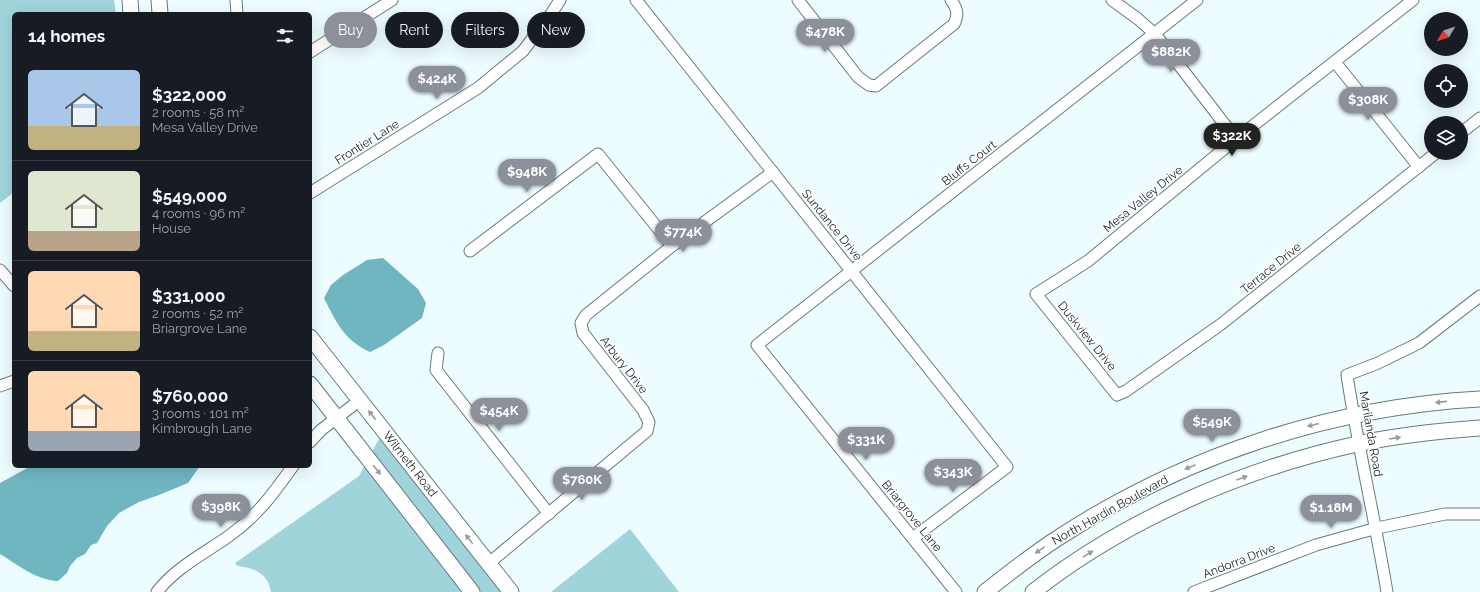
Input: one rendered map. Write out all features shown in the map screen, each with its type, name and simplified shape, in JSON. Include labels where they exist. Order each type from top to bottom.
[{"type":"main road","points":[[130,0],[131,12]]},
{"type":"main road","points":[[159,0],[160,12]]},
{"type":"main road","name":"Wilmeth Road","points":[[312,340],[511,592]]},
{"type":"main road","points":[[312,387],[472,592]]},
{"type":"main road","name":"North Hardin Boulevard","points":[[986,592],[1027,560],[1060,537],[1152,484],[1213,458],[1292,431],[1354,416],[1431,403],[1480,399]]},
{"type":"main road","points":[[1033,592],[1069,566],[1112,539],[1184,502],[1226,483],[1257,472],[1358,444],[1439,431],[1480,428]]},
{"type":"street","points":[[236,0],[237,12]]},
{"type":"street","points":[[312,51],[392,0]]},
{"type":"street","name":"Frontier Lane","points":[[312,192],[478,88],[523,51],[560,0]]},
{"type":"street","name":"Sundance Drive","points":[[636,0],[1007,467],[913,538]]},
{"type":"street","points":[[798,0],[858,77],[869,85],[876,86],[954,24],[957,19],[957,9],[951,0]]},
{"type":"street","points":[[1112,0],[1138,19],[1155,34],[1236,139]]},
{"type":"street","name":"Bluffs Court","points":[[757,345],[1197,0]]},
{"type":"street","name":"Mesa Valley Drive","points":[[1036,294],[1088,261],[1236,139],[1413,0]]},
{"type":"street","points":[[1335,62],[1419,167]]},
{"type":"street","points":[[1468,127],[1480,118]]},
{"type":"street","points":[[470,251],[598,154],[672,246],[773,172]]},
{"type":"street","name":"Terrace Drive","points":[[1117,394],[1126,391],[1220,325],[1428,160]]},
{"type":"street","name":"Arbury Drive","points":[[549,514],[647,431],[650,422],[643,410],[583,333],[581,323],[586,315],[672,246]]},
{"type":"street","points":[[0,270],[12,284]]},
{"type":"street","name":"Duskview Drive","points":[[1036,294],[1117,394]]},
{"type":"street","name":"Marilanda Road","points":[[1387,592],[1376,528],[1358,444],[1347,375],[1378,363],[1419,343],[1480,296]]},
{"type":"street","name":"Briargrove Lane","points":[[757,345],[956,592]]},
{"type":"street","points":[[438,353],[436,370],[549,514],[488,564]]},
{"type":"street","points":[[0,386],[12,382]]},
{"type":"street","points":[[312,440],[321,430],[360,400]]},
{"type":"street","points":[[157,592],[162,585],[193,560],[230,535],[258,512],[291,468]]},
{"type":"street","name":"Andorra Drive","points":[[1194,592],[1316,545],[1376,528],[1445,514],[1480,514]]},
{"type":"shaded area","points":[[0,0],[114,0],[116,12],[12,12],[12,194],[0,203]]},
{"type":"shaded area","points":[[383,258],[418,289],[426,303],[422,318],[384,345],[370,352],[347,336],[337,322],[324,298],[331,285],[343,275],[367,260]]},
{"type":"shaded area","points":[[387,424],[517,592],[271,592],[264,576],[255,570],[238,566],[235,563],[359,476]]},
{"type":"shaded area","points":[[27,468],[199,468],[188,483],[139,502],[119,513],[107,526],[97,543],[91,545],[85,554],[77,558],[70,566],[67,573],[58,581],[35,575],[0,554],[0,483]]},
{"type":"shaded area","points":[[630,529],[679,592],[551,592]]}]
